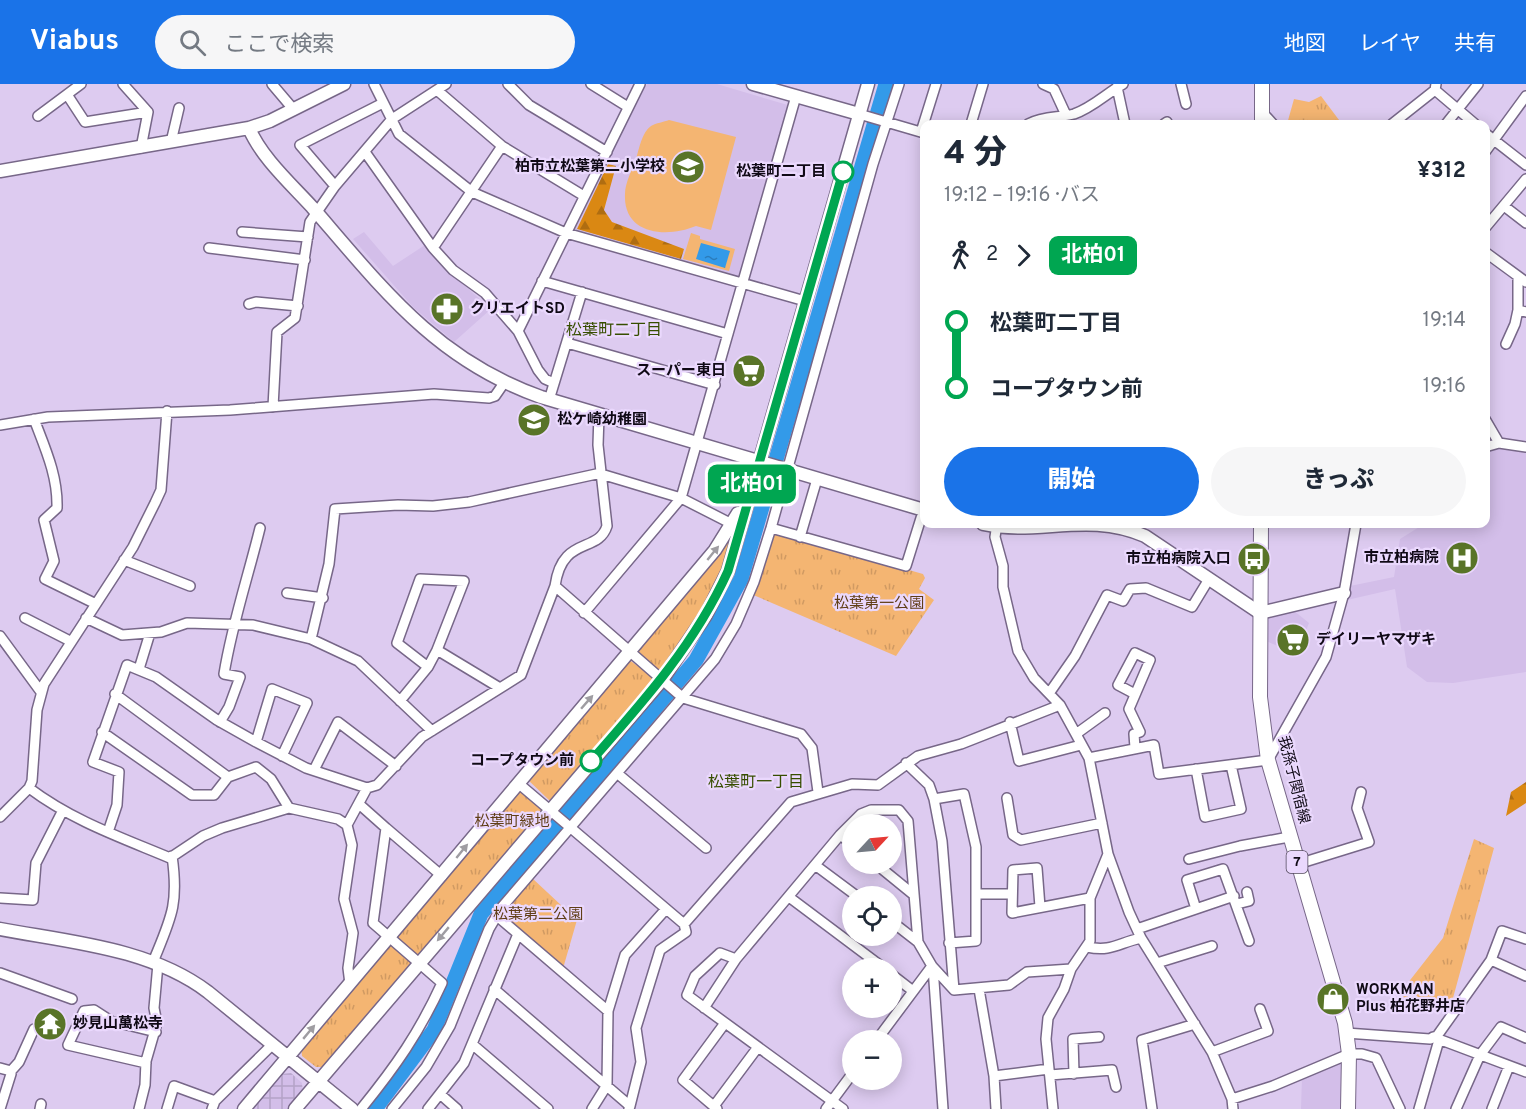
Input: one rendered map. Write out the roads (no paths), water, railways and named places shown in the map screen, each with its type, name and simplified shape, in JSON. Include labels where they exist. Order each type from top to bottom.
[{"type":"main road","points":[[1262,84],[1262,118]]},
{"type":"main road","name":"我孫子関宿線","points":[[1261,528],[1260,697],[1268,760],[1346,1033],[1349,1054],[1348,1109]]},
{"type":"street","points":[[38,116],[68,96],[81,84]]},
{"type":"street","points":[[123,84],[148,112]]},
{"type":"street","points":[[272,84],[294,110]]},
{"type":"street","points":[[0,171],[249,128],[294,110],[328,87],[344,84]]},
{"type":"street","points":[[374,84],[399,134],[472,192],[566,233],[805,301]]},
{"type":"street","points":[[273,407],[277,332],[295,318],[308,237],[315,211],[392,119],[446,84]]},
{"type":"street","points":[[508,84],[529,105],[607,152]]},
{"type":"street","points":[[591,84],[628,107]]},
{"type":"street","points":[[518,331],[640,84]]},
{"type":"street","points":[[753,84],[920,132]]},
{"type":"street","points":[[295,1109],[419,962],[664,683],[706,615],[728,571],[764,463],[805,301],[863,116],[868,84]]},
{"type":"street","points":[[392,1109],[426,1067],[450,1026],[489,929],[502,907],[715,659],[736,624],[754,582],[771,528],[785,470],[884,121],[899,84]]},
{"type":"street","points":[[926,120],[936,84]]},
{"type":"street","points":[[972,120],[984,84]]},
{"type":"street","points":[[1043,84],[1054,89],[1066,115]]},
{"type":"street","points":[[1181,84],[1186,104]]},
{"type":"street","points":[[1449,120],[1478,84]]},
{"type":"street","points":[[1036,120],[1083,110],[1115,87],[1124,120]]},
{"type":"street","points":[[1397,120],[1435,87],[1470,120]]},
{"type":"street","points":[[438,91],[502,146],[584,195]]},
{"type":"street","points":[[68,96],[85,122],[148,112]]},
{"type":"street","points":[[584,613],[681,498],[796,96]]},
{"type":"street","points":[[1490,146],[1526,96]]},
{"type":"street","points":[[335,186],[300,145],[383,103]]},
{"type":"street","points":[[171,142],[179,108]]},
{"type":"street","points":[[141,148],[148,112]]},
{"type":"street","points":[[249,128],[253,137],[315,211],[423,330],[471,365],[504,383],[549,400],[920,509]]},
{"type":"street","points":[[1490,137],[1526,165]]},
{"type":"street","points":[[433,248],[502,146]]},
{"type":"street","points":[[365,152],[433,248],[453,270],[485,293],[518,331],[538,370],[545,379],[554,383]]},
{"type":"street","points":[[1490,222],[1526,179]]},
{"type":"street","points":[[1504,206],[1526,223]]},
{"type":"street","points":[[242,232],[308,237]]},
{"type":"street","points":[[209,248],[304,260]]},
{"type":"street","points":[[1490,256],[1522,279],[1522,311],[1506,344]]},
{"type":"street","points":[[542,281],[729,334]]},
{"type":"street","points":[[549,400],[582,292]]},
{"type":"street","points":[[249,304],[256,302],[298,306]]},
{"type":"street","points":[[567,343],[715,385]]},
{"type":"street","points":[[0,425],[34,419],[273,407],[434,394],[489,398],[495,396],[504,383]]},
{"type":"street","points":[[0,817],[33,781],[34,734],[40,692],[70,641],[124,560],[161,490],[167,411]]},
{"type":"street","points":[[108,832],[117,805],[119,772],[93,762],[127,665],[139,669],[220,722],[282,756],[306,768],[315,768],[367,788],[377,785],[422,737],[520,675],[528,662],[562,560],[604,534],[607,526],[601,474],[599,415]]},
{"type":"street","points":[[34,419],[52,468],[57,501],[57,507],[44,520],[54,561],[45,579],[96,604]]},
{"type":"street","points":[[1490,428],[1499,443]]},
{"type":"street","points":[[1490,446],[1499,443],[1526,447]]},
{"type":"street","points":[[244,1109],[715,550],[732,524],[764,463]]},
{"type":"street","points":[[311,639],[323,598],[335,508],[433,506],[469,502],[601,474],[681,498],[732,524]]},
{"type":"street","points":[[800,537],[817,479]]},
{"type":"street","points":[[771,528],[906,566],[920,521]]},
{"type":"street","points":[[220,722],[229,707],[240,677],[224,674],[232,625],[248,577],[260,528]]},
{"type":"street","points":[[996,528],[995,537],[1003,566],[1003,587],[1018,651],[1034,678],[1050,692],[1060,705],[1089,758],[1108,854],[1139,933],[1212,1052],[1232,1104],[1349,1054],[1362,1054],[1376,1058],[1400,1109]]},
{"type":"street","points":[[1125,528],[1143,535],[1260,613],[1344,594]]},
{"type":"street","points":[[1089,758],[1154,745],[1159,774],[1268,760],[1326,657],[1344,594],[1355,528]]},
{"type":"street","points":[[124,560],[190,586]]},
{"type":"street","points":[[400,701],[428,668],[464,581],[420,579],[397,643],[428,668]]},
{"type":"street","points":[[1050,692],[1076,656],[1107,595],[1123,601],[1130,589],[1146,588],[1192,608],[1209,579]]},
{"type":"street","points":[[555,586],[681,696],[801,734],[812,748],[818,792]]},
{"type":"street","points":[[287,592],[323,598]]},
{"type":"street","points":[[25,618],[70,641]]},
{"type":"street","points":[[86,618],[122,635],[150,633],[187,623],[270,628],[311,639],[358,661],[432,731]]},
{"type":"street","points":[[139,669],[150,633]]},
{"type":"street","points":[[0,636],[40,692]]},
{"type":"street","points":[[437,650],[500,688]]},
{"type":"street","points":[[256,742],[272,689],[307,703],[282,756]]},
{"type":"street","points":[[115,694],[228,777]]},
{"type":"street","points":[[1135,694],[1130,709],[1140,732],[1134,734],[1135,748]]},
{"type":"street","points":[[684,924],[782,809],[791,802],[818,792],[852,784],[878,785],[918,756],[945,746],[961,744],[1010,722],[1060,705]]},
{"type":"street","points":[[1076,734],[1105,712]]},
{"type":"street","points":[[315,768],[338,722],[396,766]]},
{"type":"street","points":[[1010,722],[1019,761],[1081,745]]},
{"type":"street","points":[[102,732],[192,795],[214,795],[228,777],[256,767],[271,779],[290,808]]},
{"type":"street","points":[[906,763],[929,785],[934,800],[942,842],[954,990]]},
{"type":"street","points":[[1196,769],[1205,817],[1241,809],[1231,765]]},
{"type":"street","points":[[618,774],[706,848]]},
{"type":"street","points":[[518,783],[684,924],[686,932],[660,950],[636,1028],[641,1062],[630,1108]]},
{"type":"street","points":[[29,788],[62,812],[170,858],[203,836],[222,828],[290,808],[338,819],[347,825],[352,845],[344,900],[353,933],[348,968],[350,984]]},
{"type":"street","points":[[347,825],[367,788]]},
{"type":"street","points":[[1298,864],[1369,842],[1357,808],[1361,792]]},
{"type":"street","points":[[934,800],[964,794],[976,847],[976,941],[949,943]]},
{"type":"street","points":[[1007,798],[1013,835],[1021,840],[1102,823]]},
{"type":"street","points":[[359,804],[442,876]]},
{"type":"street","points":[[704,1008],[736,959],[840,835],[861,814],[871,810],[899,810],[908,821],[918,942]]},
{"type":"street","points":[[0,898],[33,900],[36,863],[62,812]]},
{"type":"street","points":[[362,1109],[403,1056],[424,1022],[442,982],[373,923],[386,828]]},
{"type":"street","points":[[1189,859],[1289,837]]},
{"type":"street","points":[[1053,1109],[1046,1039],[1048,1017],[1071,969],[1087,947],[1091,933],[1090,898],[1108,854]]},
{"type":"street","points":[[140,1109],[146,1085],[146,1063],[156,1032],[155,963],[175,906],[176,886],[172,856]]},
{"type":"street","points":[[815,866],[843,886]]},
{"type":"street","points":[[1040,907],[1037,868],[1013,870],[1012,913],[1090,898]]},
{"type":"street","points":[[1196,909],[1187,880],[1223,869],[1249,941]]},
{"type":"street","points":[[888,874],[914,896]]},
{"type":"street","points":[[1087,947],[1108,950],[1139,933],[1196,909],[1236,900],[1250,901],[1247,892]]},
{"type":"street","points":[[976,894],[1012,894]]},
{"type":"street","points":[[789,897],[870,958]]},
{"type":"street","points":[[592,1109],[607,1085],[608,1011],[624,955],[666,909]]},
{"type":"street","points":[[497,916],[608,1011]]},
{"type":"street","points":[[0,929],[155,963],[197,984],[352,1109]]},
{"type":"street","points":[[902,930],[918,942],[932,966],[954,990],[1009,985],[1028,972],[1071,969]]},
{"type":"street","points":[[1419,1109],[1437,1036],[1491,960],[1502,931],[1526,939]]},
{"type":"street","points":[[428,1109],[464,1063],[518,934]]},
{"type":"street","points":[[1157,963],[1212,946]]},
{"type":"street","points":[[736,959],[720,953],[695,976],[687,995],[843,1109]]},
{"type":"street","points":[[1491,960],[1526,976]]},
{"type":"street","points":[[884,1030],[932,966]]},
{"type":"street","points":[[932,966],[943,1109]]},
{"type":"street","points":[[0,974],[72,999]]},
{"type":"street","points":[[902,982],[913,991]]},
{"type":"street","points":[[494,989],[607,1085],[630,1108]]},
{"type":"street","points":[[979,989],[994,1076],[996,1109]]},
{"type":"street","points":[[1212,1052],[1268,1031],[1260,1009]]},
{"type":"street","points":[[146,1063],[68,1045],[84,1011],[94,1010],[111,1021],[156,1032]]},
{"type":"street","points":[[725,1023],[683,1080],[716,1108],[758,1047]]},
{"type":"street","points":[[1152,1109],[1142,1040],[1195,1024]]},
{"type":"street","points":[[1456,1109],[1480,1055],[1501,1027],[1526,1038]]},
{"type":"street","points":[[0,1109],[11,1071],[19,1062],[34,1029]]},
{"type":"street","points":[[1346,1033],[1436,1039],[1526,1072]]},
{"type":"street","points":[[1074,1074],[1072,1039],[1099,1037]]},
{"type":"street","points":[[167,1109],[174,1086],[214,1105],[273,1044]]},
{"type":"street","points":[[472,1044],[549,1109]]},
{"type":"street","points":[[1492,1109],[1509,1066]]},
{"type":"street","points":[[0,1068],[11,1071]]},
{"type":"street","points":[[994,1076],[1050,1072],[1074,1074],[1112,1070],[1116,1087]]},
{"type":"street","points":[[826,1109],[842,1088]]},
{"type":"street","points":[[440,1094],[457,1109]]},
{"type":"water","points":[[701,243],[730,251],[725,268],[696,259]]},
{"type":"waterway","points":[[375,1109],[434,1030],[481,914],[696,660],[741,579],[886,84]]},
{"type":"place","name":"柏市立松葉第二小学校","points":[[688,167]]},
{"type":"place","name":"松葉町二丁目","points":[[843,172]]},
{"type":"place","name":"クリエイトSD","points":[[447,309]]},
{"type":"place","name":"スーパー東日","points":[[749,371]]},
{"type":"place","name":"松ケ崎幼稚園","points":[[534,420]]},
{"type":"place","name":"市立柏病院","points":[[1462,558]]},
{"type":"place","name":"市立柏病院入口","points":[[1254,559]]},
{"type":"place","name":"デイリーヤマザキ","points":[[1293,640]]},
{"type":"place","name":"コープタウン前","points":[[591,761]]},
{"type":"place","name":"WORKMAN Plus 柏花野井店","points":[[1333,999]]},
{"type":"place","name":"妙見山萬松寺","points":[[50,1024]]},
{"type":"district","name":"松葉町二丁目","points":[[614,331]]},
{"type":"district","name":"松葉町一丁目","points":[[756,783]]},
{"type":"park label","name":"松葉第一公園","points":[[879,604]]},
{"type":"park label","name":"松葉町緑地","points":[[512,822]]},
{"type":"park label","name":"松葉第二公園","points":[[538,915]]}]
